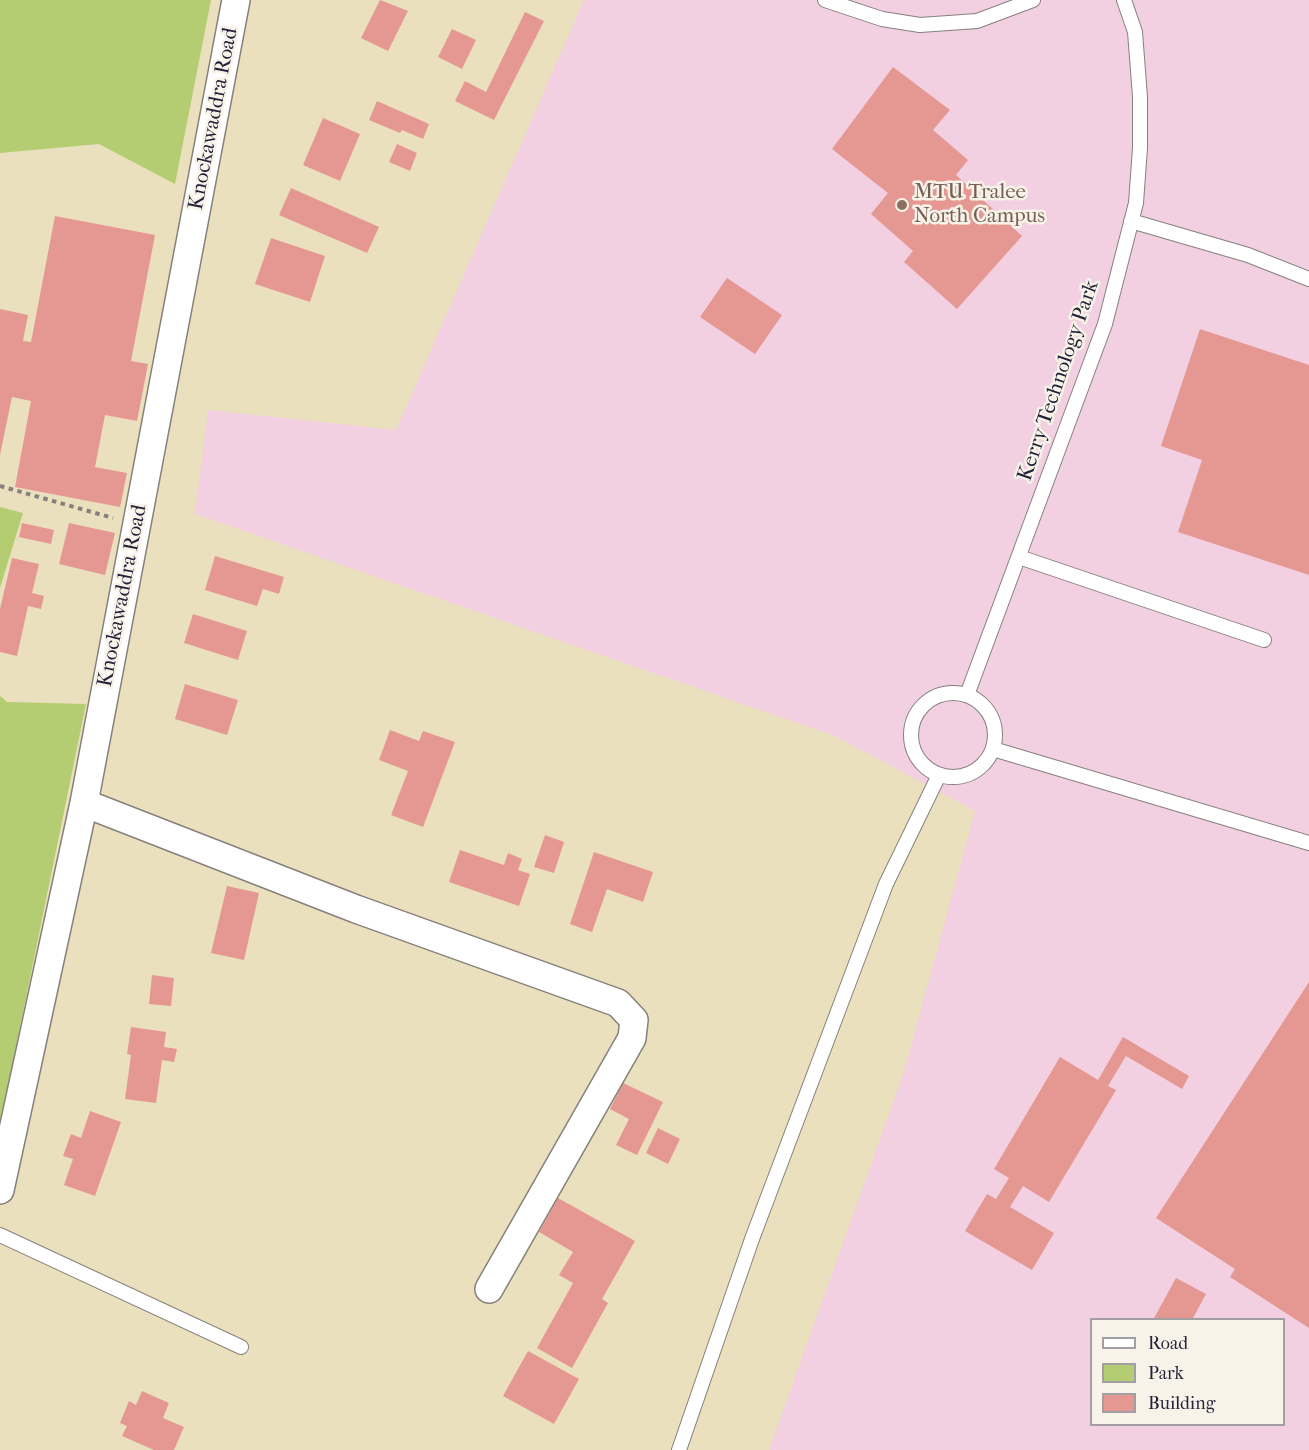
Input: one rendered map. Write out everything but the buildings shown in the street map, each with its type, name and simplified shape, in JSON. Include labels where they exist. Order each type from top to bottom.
[{"type":"street","name":"Knockawaddra Road","points":[[0,1190],[84,803],[236,0]]},
{"type":"street","points":[[84,803],[356,909],[618,1003],[634,1020],[632,1038],[489,1289]]},
{"type":"lane","points":[[825,0],[882,19],[920,25],[977,21],[1034,0]]},
{"type":"lane","name":"Kerry Technology Park","points":[[967,695],[1106,324],[1136,203],[1140,148],[1140,97],[1135,32],[1124,0]]},
{"type":"lane","points":[[1131,221],[1248,255],[1309,279]]},
{"type":"lane","points":[[1019,557],[1264,640]]},
{"type":"lane","points":[[954,693],[967,695],[979,701],[991,717],[995,736],[993,749],[987,760],[965,775],[939,775],[927,768],[915,753],[911,734],[913,721],[920,710],[935,697],[954,693]]},
{"type":"lane","points":[[993,749],[1309,843]]},
{"type":"lane","points":[[679,1450],[752,1239],[886,884],[939,775]]},
{"type":"lane","points":[[0,1235],[241,1347]]},
{"type":"path","points":[[0,486],[137,524]]},
{"type":"shaded area","name":"MTU Tralee North Campus","points":[[584,0],[1309,0],[1309,1450],[769,1450],[904,1072],[975,811],[835,736],[195,514],[208,410],[396,430]]},
{"type":"green space","points":[[0,0],[211,0],[175,184],[99,144],[0,153]]},
{"type":"green space","points":[[0,507],[23,513],[0,588]]},
{"type":"green space","points":[[0,696],[7,702],[86,704],[0,1125]]},
{"type":"place","name":"MTU Tralee North Campus","points":[[902,205]]}]
